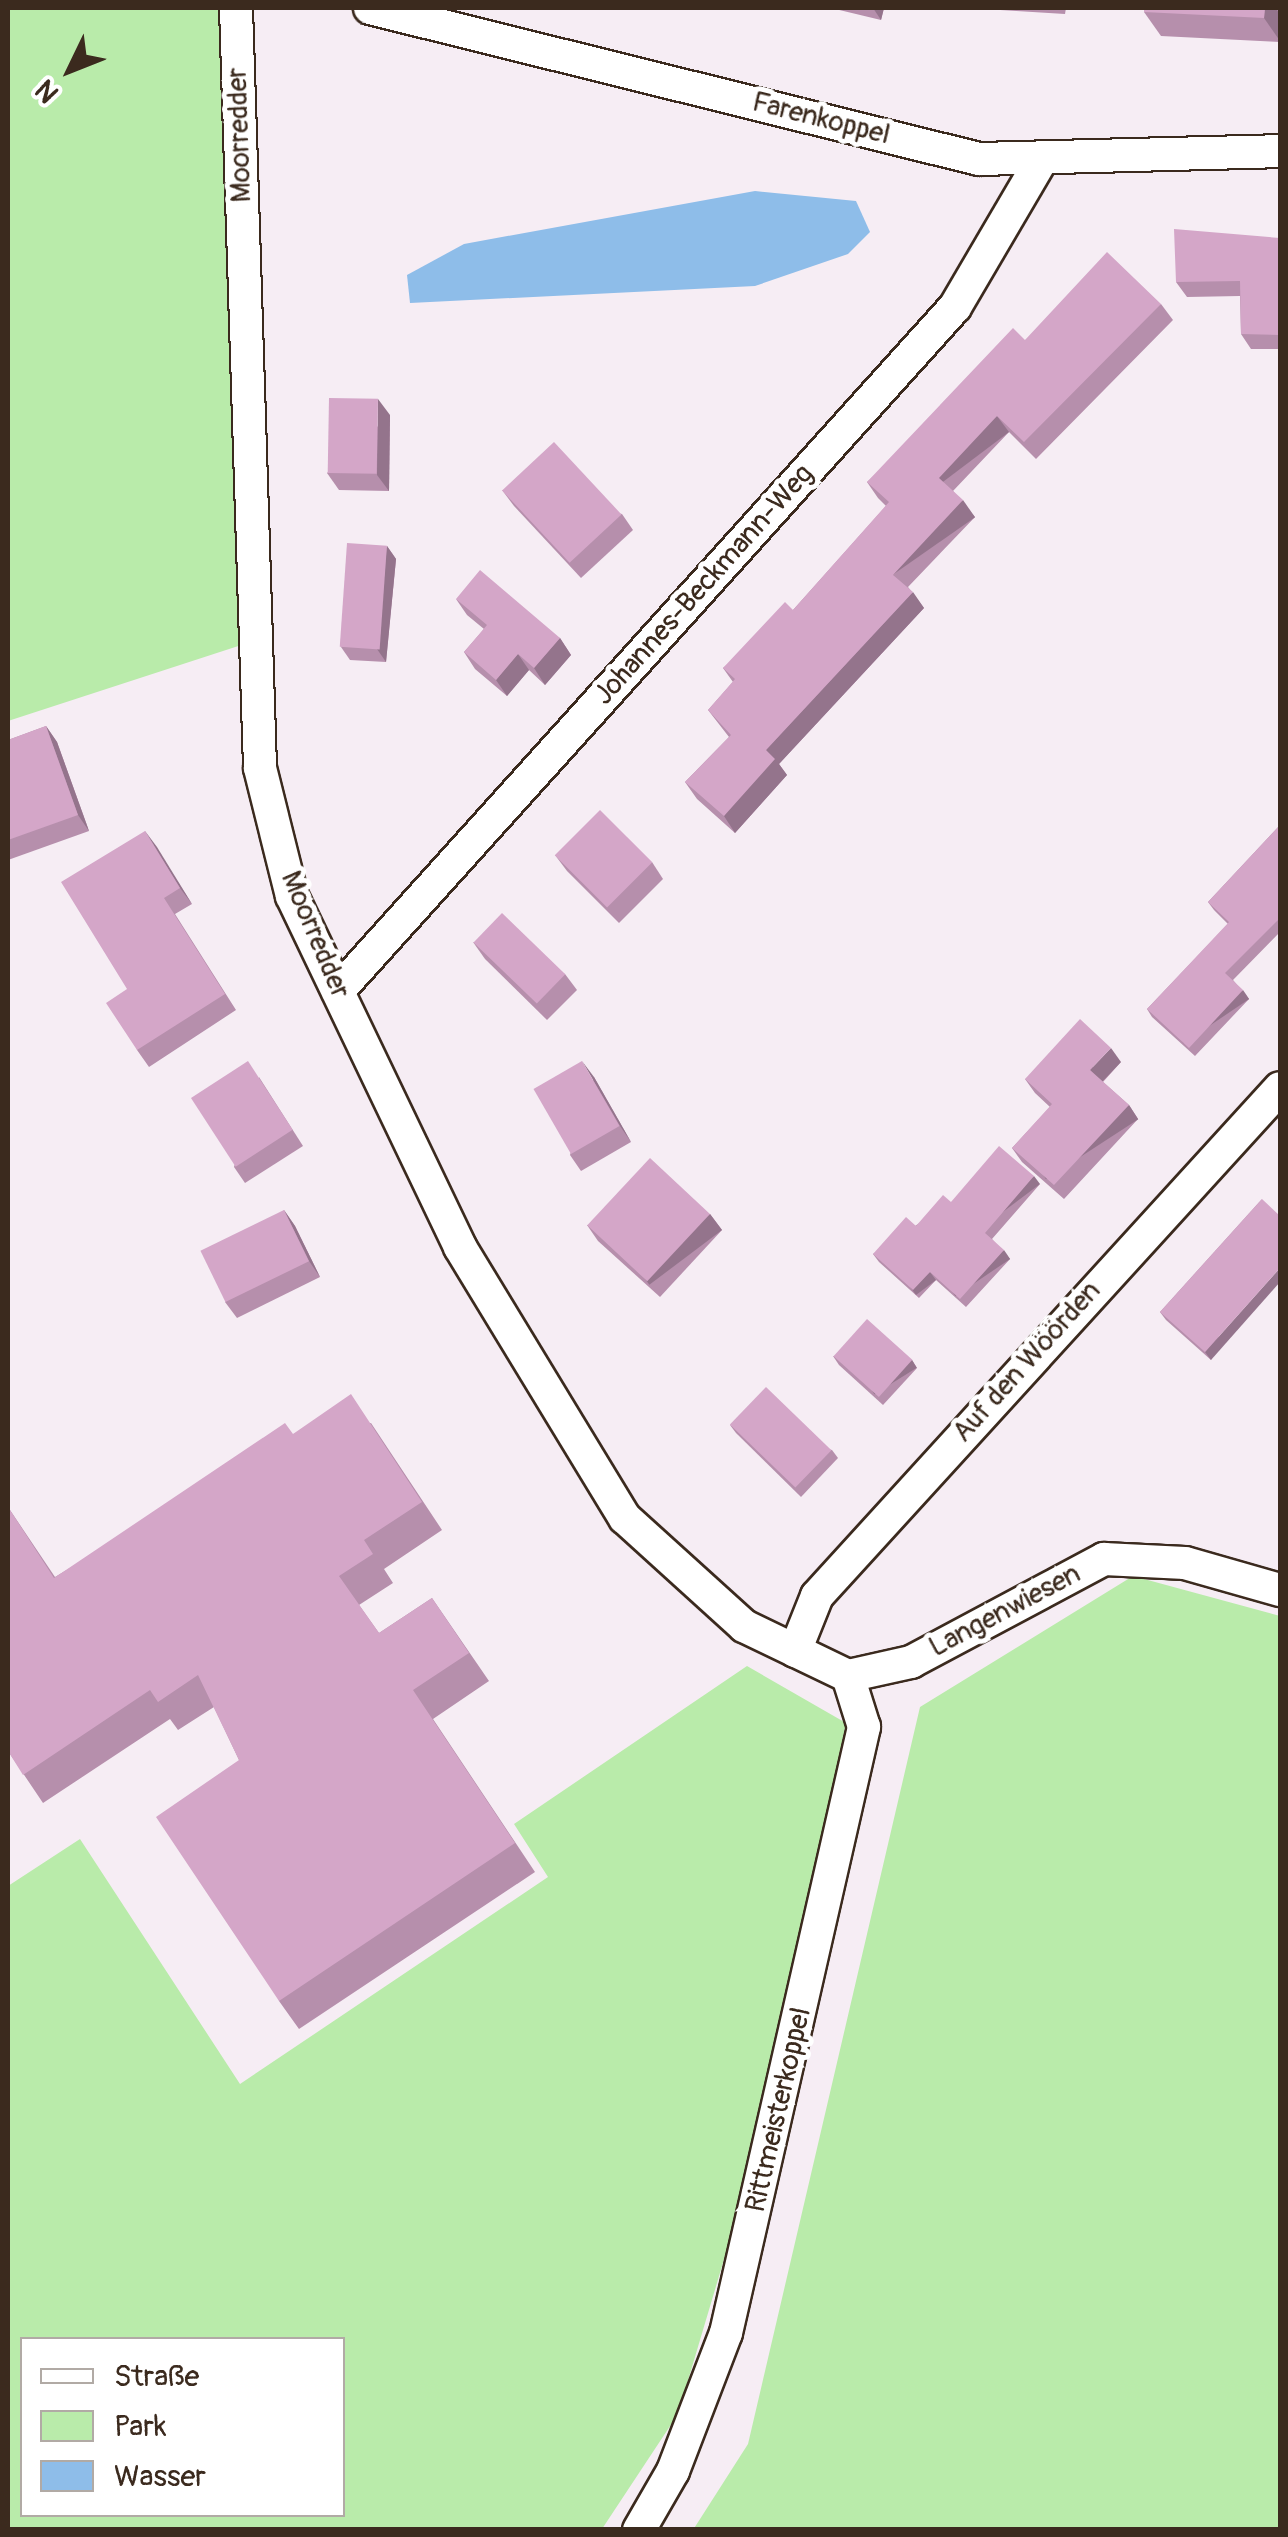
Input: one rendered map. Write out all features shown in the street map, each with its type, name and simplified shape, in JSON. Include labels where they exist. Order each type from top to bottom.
[{"type":"street","name":"Moorredder","points":[[236,8],[260,768],[292,896],[460,1247],[624,1518],[744,1626],[848,1676]]},
{"type":"street","name":"Farenkoppel","points":[[370,8],[979,159],[1280,152]]},
{"type":"street","name":"Johannes-Beckmann-Weg","points":[[338,991],[955,307],[1042,159]]},
{"type":"street","name":"Auf den Wöörden","points":[[795,1650],[816,1596],[1280,1088]]},
{"type":"street","name":"Langenwiesen","points":[[848,1676],[911,1662],[1104,1559],[1184,1563],[1280,1590]]},
{"type":"street","name":"Rittmeisterkoppel","points":[[639,2530],[701,2406],[735,2296],[864,1727],[848,1676]]},
{"type":"green space","points":[[8,8],[236,8],[257,640],[8,721]]},
{"type":"green space","points":[[1133,1576],[1280,1616],[1280,2529],[693,2530],[748,2444],[920,1707]]},
{"type":"green space","points":[[747,1666],[846,1723],[761,2135],[678,2414],[602,2529],[8,2530],[8,1886],[80,1839],[240,2084],[548,1877],[514,1824]]},
{"type":"water","points":[[755,191],[856,201],[870,232],[848,254],[755,286],[410,303],[407,275],[464,244]]},
{"type":"building","points":[[1144,8],[1265,8],[1264,18],[1144,12]]},
{"type":"building","points":[[1174,229],[1280,238],[1280,335],[1241,334],[1240,281],[1176,282]]},
{"type":"building","points":[[1107,252],[1161,304],[1024,442],[997,416],[939,478],[963,500],[893,575],[913,592],[766,750],[775,759],[724,816],[685,782],[731,735],[708,710],[735,679],[723,668],[785,602],[793,610],[889,502],[867,482],[1013,328],[1025,340]]},
{"type":"building","points":[[329,398],[378,399],[377,474],[328,473]]},
{"type":"building","points":[[554,442],[622,514],[570,563],[502,490]]},
{"type":"building","points":[[347,543],[387,546],[380,650],[340,647]]},
{"type":"building","points":[[480,570],[560,638],[534,668],[518,654],[496,680],[464,652],[487,625],[456,599]]},
{"type":"building","points":[[46,726],[78,815],[8,840],[8,740]]},
{"type":"building","points":[[600,810],[652,862],[607,908],[555,855]]},
{"type":"building","points":[[1280,825],[1280,918],[1225,973],[1243,990],[1189,1048],[1147,1009],[1229,922],[1208,902]]},
{"type":"building","points":[[145,831],[180,888],[164,898],[225,994],[137,1050],[106,1003],[127,989],[61,882]]},
{"type":"building","points":[[502,913],[565,974],[537,1004],[474,942]]},
{"type":"building","points":[[1080,1019],[1111,1048],[1090,1070],[1129,1105],[1054,1185],[1012,1148],[1052,1104],[1025,1079]]},
{"type":"building","points":[[248,1061],[293,1130],[236,1167],[191,1098]]},
{"type":"building","points":[[582,1061],[620,1126],[571,1154],[534,1089]]},
{"type":"building","points":[[999,1146],[1034,1176],[985,1233],[1004,1250],[960,1299],[930,1272],[913,1290],[873,1254],[906,1217],[916,1226],[943,1195],[951,1202]]},
{"type":"building","points":[[650,1158],[710,1214],[647,1281],[587,1225]]},
{"type":"building","points":[[1262,1199],[1280,1216],[1280,1268],[1205,1352],[1160,1312]]},
{"type":"building","points":[[284,1210],[309,1261],[225,1302],[200,1251]]},
{"type":"building","points":[[867,1319],[912,1360],[879,1397],[834,1356]]},
{"type":"building","points":[[766,1387],[831,1450],[795,1488],[730,1424]]},
{"type":"building","points":[[351,1394],[422,1502],[364,1540],[373,1554],[339,1576],[379,1633],[432,1598],[469,1653],[413,1690],[515,1843],[279,2001],[156,1817],[239,1760],[198,1675],[158,1702],[150,1690],[23,1775],[8,1751],[8,1512],[54,1578],[285,1423],[293,1434]]}]
